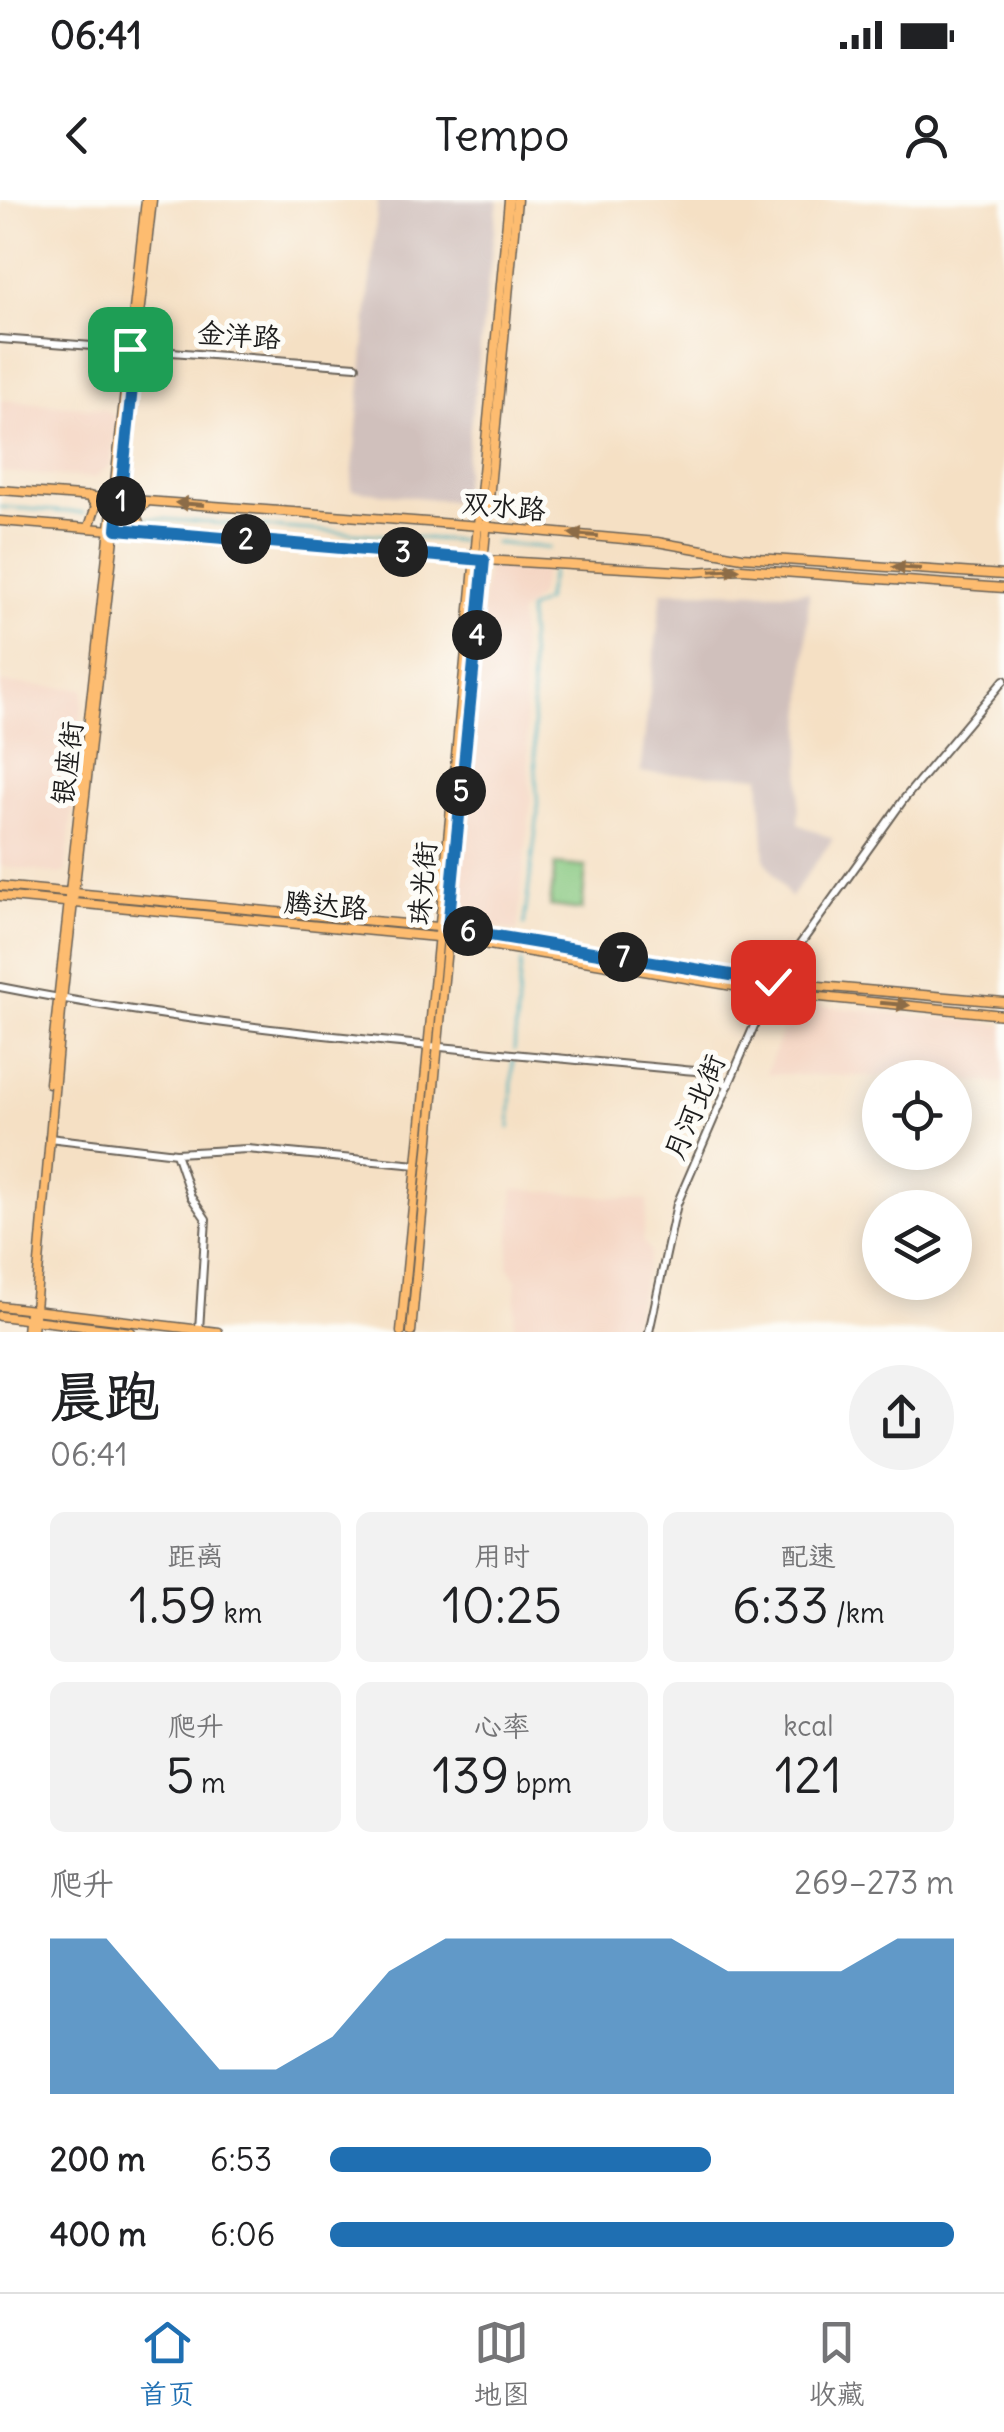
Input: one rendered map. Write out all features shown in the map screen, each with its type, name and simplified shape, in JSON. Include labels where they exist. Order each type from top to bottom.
[{"type":"main road","name":"银座街","points":[[113,528],[122,499],[149,200]]},
{"type":"main road","name":"珠光街","points":[[484,526],[509,200]]},
{"type":"main road","name":"珠光街","points":[[411,1332],[443,932],[517,200]]},
{"type":"main road","name":"银座街","points":[[60,999],[113,528],[111,498],[133,350]]},
{"type":"main road","name":"双水路","points":[[0,490],[484,526],[657,542],[742,557],[1004,575]]},
{"type":"main road","points":[[88,527],[96,506],[89,496]]},
{"type":"main road","points":[[144,531],[134,520],[135,512],[150,501]]},
{"type":"main road","name":"双水路","points":[[0,521],[480,559],[694,572],[740,569],[1004,588]]},
{"type":"main road","name":"腾达路","points":[[0,886],[71,900]]},
{"type":"main road","name":"腾达路","points":[[0,896],[443,932],[773,982],[1004,1002]]},
{"type":"main road","name":"腾达路","points":[[443,932],[769,992],[1004,1014]]},
{"type":"main road","points":[[31,1310],[60,999]]},
{"type":"main road","points":[[30,1332],[60,999]]},
{"type":"main road","name":"珠光街","points":[[401,1332],[417,1165],[434,1046]]},
{"type":"main road","points":[[0,1306],[218,1332]]},
{"type":"main road","points":[[0,1316],[131,1332]]},
{"type":"street","name":"金洋路","points":[[0,339],[356,366]]},
{"type":"street","name":"月河北街","points":[[649,1332],[677,1204],[773,982],[904,799],[1004,680]]},
{"type":"street","points":[[0,988],[434,1046],[696,1071],[729,1085]]},
{"type":"street","points":[[50,1138],[176,1152],[247,1149],[417,1165]]},
{"type":"street","points":[[176,1152],[192,1197],[206,1219],[199,1330]]},
{"type":"shaded area","points":[[378,200],[498,200],[461,502],[351,490]]},
{"type":"shaded area","points":[[0,400],[105,409],[117,418],[111,465],[94,478],[0,472]]},
{"type":"shaded area","points":[[487,564],[545,571],[539,595],[519,615],[531,800],[517,932],[448,918]]},
{"type":"shaded area","points":[[662,591],[809,592],[798,824],[833,839],[790,898],[765,860],[760,776],[640,773]]},
{"type":"shaded area","points":[[0,683],[84,689],[66,871],[60,874],[0,866]]},
{"type":"shaded area","points":[[793,1003],[1004,1025],[1004,1083],[972,1082],[972,1060],[862,1060],[862,1076],[766,1074]]},
{"type":"shaded area","points":[[514,1189],[648,1200],[643,1240],[650,1252],[631,1332],[513,1332],[517,1281],[508,1266]]},
{"type":"green space","points":[[555,864],[586,867],[582,910],[550,906]]},
{"type":"waterway","points":[[0,507],[84,513]]},
{"type":"waterway","points":[[146,518],[462,541]]},
{"type":"waterway","points":[[494,543],[550,548]]},
{"type":"waterway","points":[[524,925],[538,814],[528,610],[545,601],[552,570]]},
{"type":"waterway","points":[[514,1050],[521,962]]},
{"type":"waterway","points":[[510,1128],[513,1058]]},
{"type":"route","points":[[130,349],[136,350],[117,529],[484,560],[448,928],[773,982]]}]
